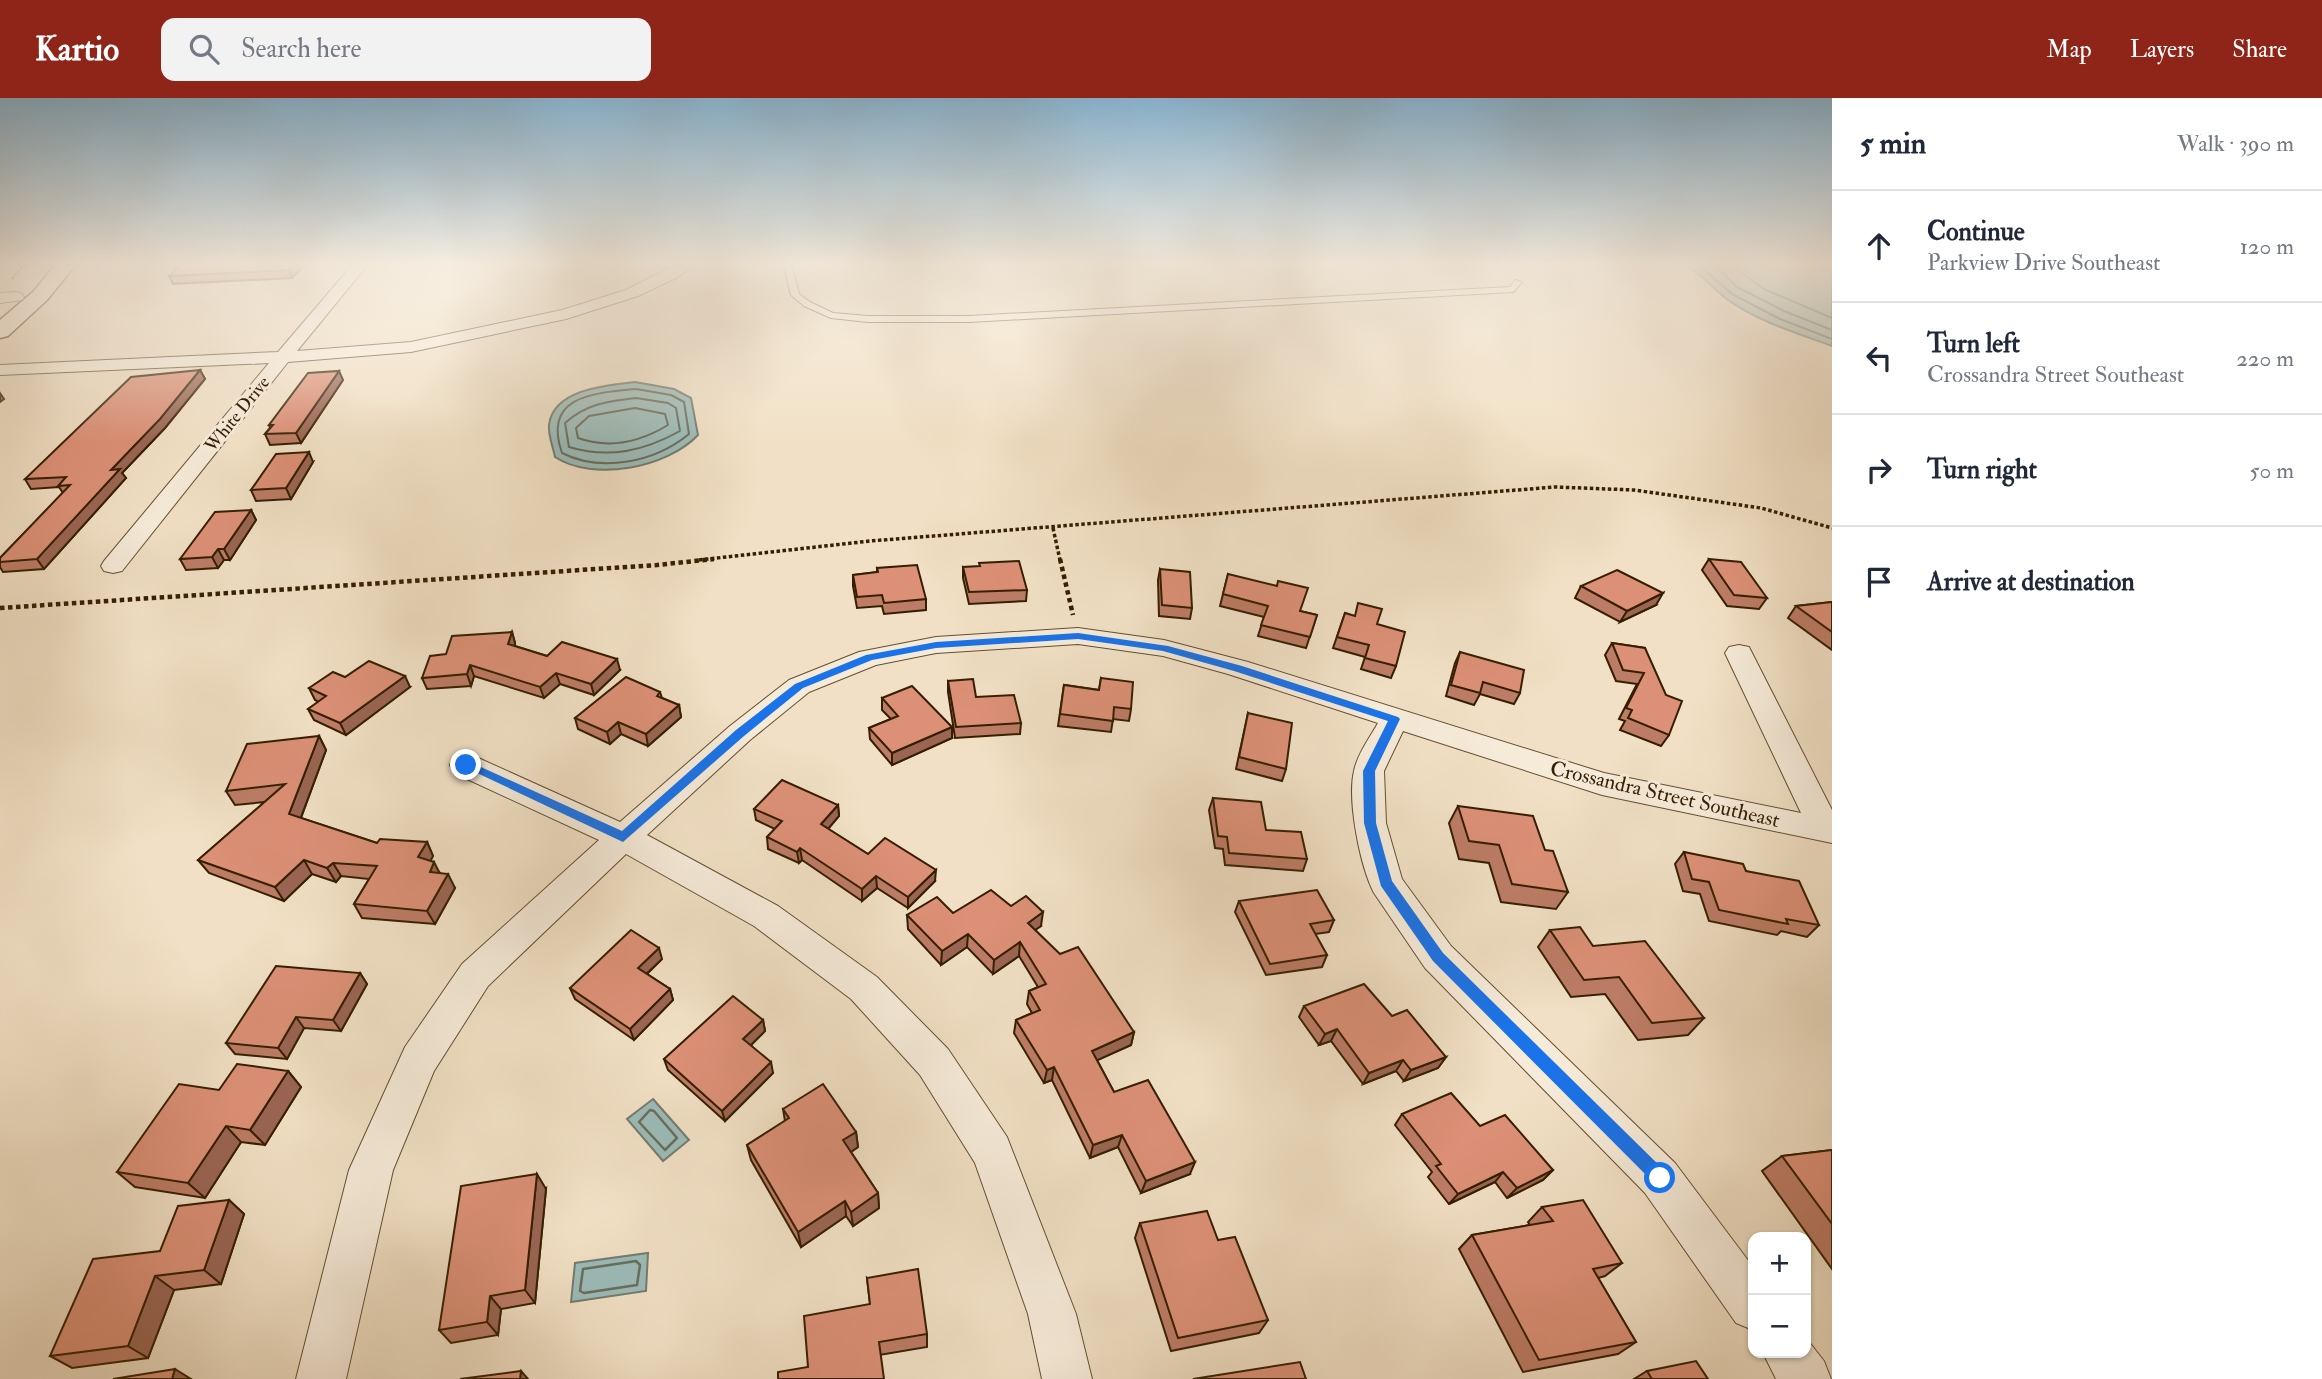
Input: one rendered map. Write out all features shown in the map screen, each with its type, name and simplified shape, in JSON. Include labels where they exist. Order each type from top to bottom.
[{"type":"street","name":"White Drive","points":[[113,566],[312,323]]},
{"type":"street","points":[[0,370],[283,357],[411,347],[527,323]]},
{"type":"street","name":"Crossandra Street Southeast","points":[[321,1379],[371,1170],[419,1060],[475,975],[623,837],[740,733],[799,686],[869,657],[936,645],[1078,636],[1164,648],[1238,668],[1602,784],[1829,831]]},
{"type":"street","points":[[1739,653],[1829,831]]},
{"type":"street","points":[[1394,719],[1369,771],[1370,823],[1385,883],[1438,957],[1660,1178],[1748,1299]]},
{"type":"street","points":[[466,765],[623,837],[766,916],[864,988],[934,1062],[992,1152],[1052,1314],[1067,1379]]},
{"type":"street","points":[[1791,1358],[1806,1379]]},
{"type":"path","points":[[0,608],[657,565],[870,541],[1555,487],[1634,490],[1761,508],[1832,528]]},
{"type":"path","points":[[1053,528],[1078,636]]},
{"type":"water","points":[[1770,323],[1832,323],[1832,346]]},
{"type":"water","points":[[635,382],[674,389],[691,398],[698,435],[668,456],[629,468],[589,469],[571,465],[555,457],[549,425],[560,404],[583,391]]},
{"type":"water","points":[[653,1099],[689,1140],[663,1161],[627,1119]]},
{"type":"water","points":[[648,1253],[646,1291],[571,1302],[575,1263]]},
{"type":"building","points":[[200,370],[160,419],[111,470],[120,469],[37,559],[0,562],[0,558],[70,485],[58,486],[66,477],[25,479],[131,377]]},
{"type":"building","points":[[339,371],[296,433],[265,434],[308,373]]},
{"type":"building","points":[[309,452],[286,488],[251,490],[276,454]]},
{"type":"building","points":[[251,510],[224,549],[218,549],[212,557],[180,559],[215,512]]},
{"type":"building","points":[[1709,559],[1741,562],[1767,598],[1734,595]]},
{"type":"building","points":[[1019,561],[1027,590],[969,592],[963,567],[980,566],[979,563]]},
{"type":"building","points":[[917,565],[926,599],[884,603],[882,595],[857,597],[853,575],[878,572],[877,568]]},
{"type":"building","points":[[1160,569],[1190,572],[1192,608],[1162,605]]},
{"type":"building","points":[[1617,570],[1663,593],[1627,611],[1581,586]]},
{"type":"building","points":[[1228,574],[1277,586],[1278,581],[1308,588],[1300,611],[1317,615],[1310,637],[1261,625],[1268,606],[1223,594]]},
{"type":"building","points":[[1832,602],[1832,632],[1796,606]]},
{"type":"building","points":[[1358,603],[1382,609],[1377,624],[1405,632],[1396,666],[1365,658],[1369,645],[1337,637],[1345,613],[1355,616]]},
{"type":"building","points":[[512,632],[508,644],[547,656],[562,642],[617,659],[591,684],[556,673],[540,687],[470,665],[467,674],[422,678],[430,656],[446,654],[452,636]]},
{"type":"building","points":[[1612,643],[1645,648],[1666,695],[1682,701],[1669,735],[1628,718],[1632,710],[1626,708],[1644,673],[1623,670]]},
{"type":"building","points":[[1460,652],[1524,670],[1520,693],[1483,682],[1480,693],[1451,685]]},
{"type":"building","points":[[369,661],[405,676],[340,723],[308,709],[326,696],[309,688],[333,672],[345,677]]},
{"type":"building","points":[[626,677],[660,692],[657,696],[679,705],[646,734],[618,722],[607,732],[575,718]]},
{"type":"building","points":[[1101,678],[1133,682],[1131,709],[1114,707],[1113,721],[1060,714],[1064,685],[1099,690]]},
{"type":"building","points":[[973,679],[976,697],[1014,695],[1021,723],[956,727],[948,681]]},
{"type":"building","points":[[912,686],[952,727],[892,753],[869,728],[898,716],[882,698]]},
{"type":"building","points":[[1248,713],[1292,723],[1286,769],[1239,757]]},
{"type":"building","points":[[319,736],[289,814],[377,843],[380,839],[427,842],[418,857],[434,862],[430,872],[448,874],[427,911],[354,904],[377,866],[333,863],[327,868],[304,860],[275,887],[198,860],[285,784],[226,791],[247,744]]},
{"type":"building","points":[[782,780],[838,805],[821,824],[868,854],[885,838],[936,870],[908,897],[876,876],[862,889],[800,848],[797,852],[767,837],[782,821],[754,809]]},
{"type":"building","points":[[1213,798],[1261,802],[1266,830],[1301,832],[1307,859],[1229,853],[1227,837],[1218,836]]},
{"type":"building","points":[[1458,806],[1533,816],[1545,850],[1553,851],[1568,892],[1512,884],[1499,845],[1469,841]]},
{"type":"building","points":[[1684,852],[1743,864],[1746,871],[1799,881],[1819,925],[1786,919],[1788,924],[1719,910],[1709,882],[1692,879]]},
{"type":"building","points":[[991,890],[1011,906],[1026,896],[1043,912],[1028,923],[1060,954],[1078,947],[1134,1032],[1092,1051],[1114,1092],[1148,1080],[1195,1162],[1146,1181],[1122,1135],[1093,1145],[1054,1067],[1047,1070],[1016,1020],[1040,1010],[1029,991],[1046,984],[1020,942],[994,960],[968,934],[942,951],[907,915],[937,897],[953,913]]},
{"type":"building","points":[[1317,890],[1334,920],[1310,924],[1327,955],[1270,964],[1239,901]]},
{"type":"building","points":[[1580,927],[1593,946],[1645,941],[1704,1018],[1652,1023],[1619,977],[1584,980],[1550,930]]},
{"type":"building","points":[[631,930],[659,948],[638,968],[670,989],[630,1029],[570,988]]},
{"type":"building","points":[[276,966],[360,973],[333,1020],[296,1017],[278,1048],[226,1043]]},
{"type":"building","points":[[1364,984],[1392,1016],[1407,1010],[1446,1057],[1411,1070],[1403,1060],[1369,1073],[1337,1029],[1325,1034],[1304,1006]]},
{"type":"building","points":[[733,996],[763,1020],[743,1039],[771,1062],[722,1111],[664,1059]]},
{"type":"building","points":[[237,1064],[288,1071],[250,1130],[226,1126],[188,1183],[117,1172],[179,1084],[219,1090]]},
{"type":"building","points":[[823,1084],[856,1132],[843,1140],[878,1193],[851,1212],[845,1201],[798,1232],[747,1145],[789,1118],[783,1109]]},
{"type":"building","points":[[1451,1093],[1480,1126],[1505,1115],[1553,1170],[1517,1188],[1503,1172],[1458,1194],[1436,1166],[1441,1164],[1402,1114]]},
{"type":"building","points":[[1832,1150],[1832,1224],[1782,1156]]},
{"type":"building","points":[[537,1174],[525,1290],[490,1296],[487,1322],[439,1330],[461,1186]]},
{"type":"building","points":[[229,1200],[204,1270],[155,1276],[128,1346],[50,1356],[93,1259],[160,1251],[178,1206]]},
{"type":"building","points":[[1583,1200],[1622,1263],[1593,1269],[1636,1342],[1539,1360],[1472,1235],[1553,1221],[1542,1207]]},
{"type":"building","points":[[1207,1211],[1218,1240],[1235,1237],[1268,1320],[1178,1338],[1140,1223]]},
{"type":"building","points":[[918,1269],[927,1334],[879,1342],[884,1379],[778,1379],[778,1372],[808,1367],[804,1316],[870,1304],[867,1278]]},
{"type":"building","points":[[1696,1361],[1708,1379],[1652,1379],[1647,1371]]},
{"type":"building","points":[[1300,1362],[1306,1379],[1193,1379]]},
{"type":"building","points":[[175,1369],[172,1379],[113,1379]]},
{"type":"building","points":[[521,1371],[520,1379],[460,1379]]},
{"type":"route","points":[[466,765],[623,837],[740,733],[799,686],[869,657],[936,645],[1014,638],[1078,636],[1164,648],[1238,668],[1394,719],[1369,771],[1370,823],[1385,883],[1438,957],[1660,1178]]}]
